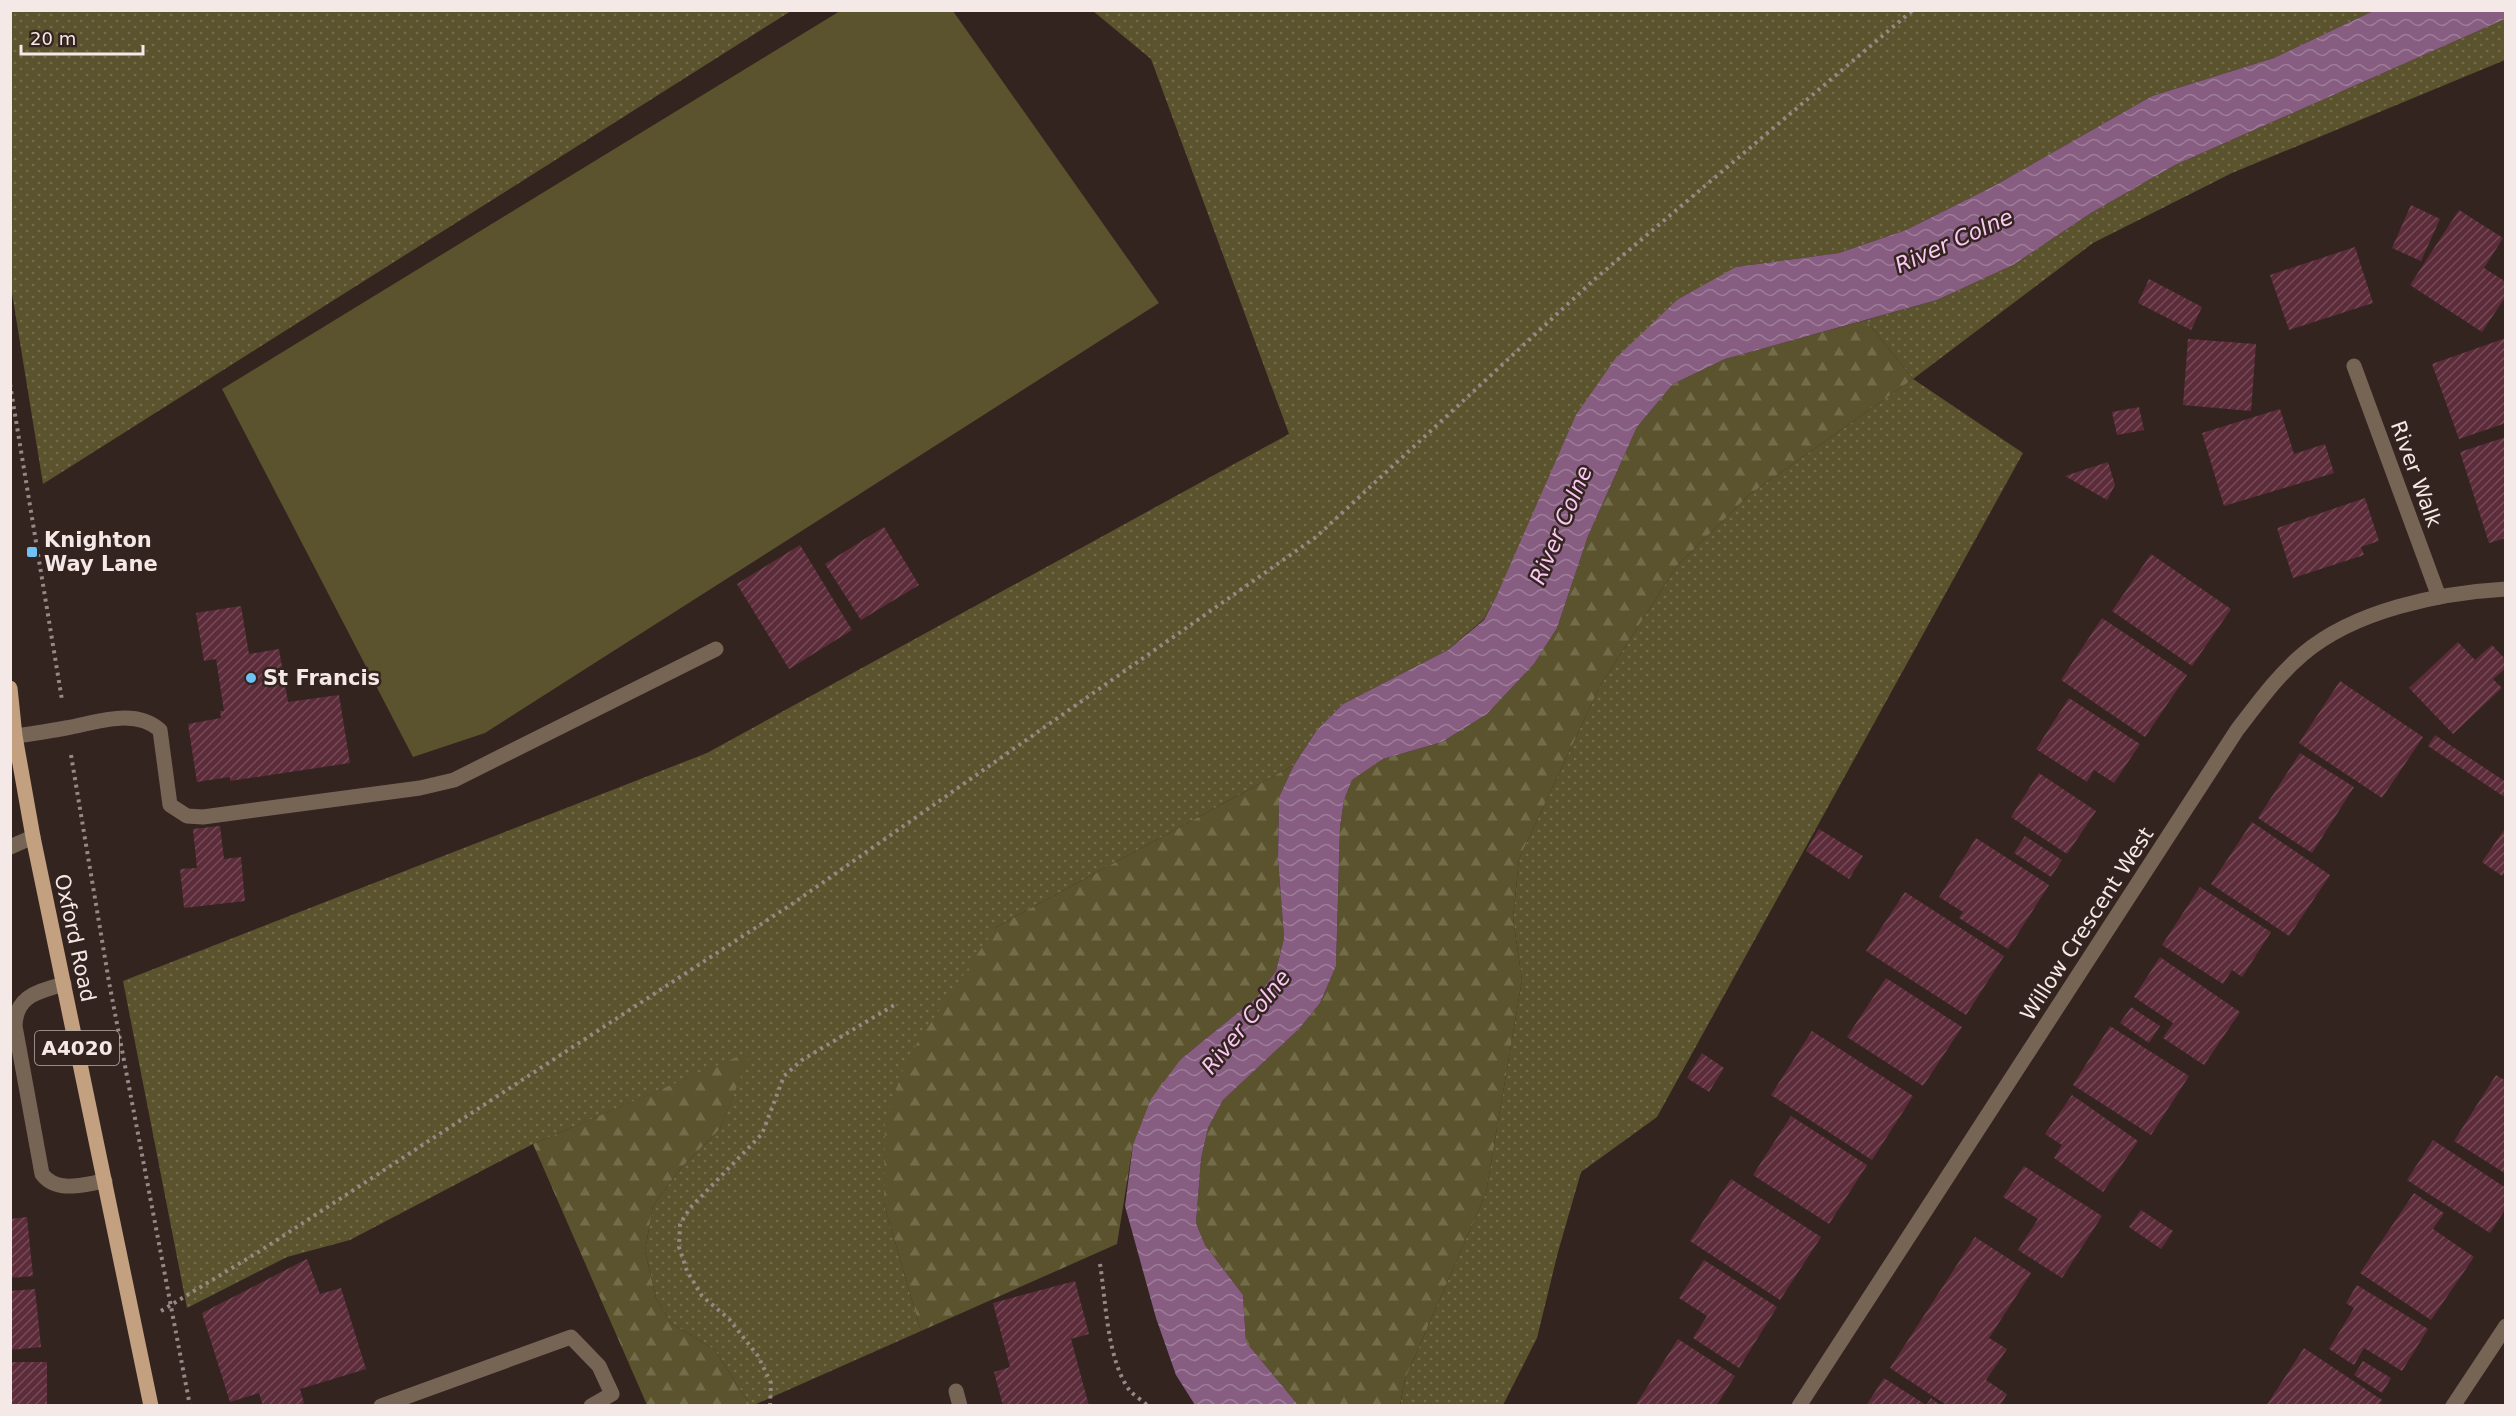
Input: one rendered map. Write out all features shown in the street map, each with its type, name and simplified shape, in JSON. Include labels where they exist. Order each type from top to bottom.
[{"type":"main road","name":"Oxford Road","points":[[10,688],[15,736],[33,837],[151,1406]]},
{"type":"street","name":"River Walk","points":[[2354,366],[2439,597]]},
{"type":"street","name":"Willow Crescent West","points":[[1799,1406],[2237,730],[2266,692],[2304,653],[2324,639],[2353,624],[2395,608],[2439,597],[2505,589]]},
{"type":"street","points":[[15,736],[124,718],[153,724],[160,730],[170,805],[187,816],[203,817],[420,788],[454,780],[716,649]]},
{"type":"street","points":[[10,847],[33,837]]},
{"type":"street","points":[[64,984],[31,995],[19,1006],[15,1016],[42,1174],[48,1182],[67,1187],[105,1181]]},
{"type":"street","points":[[2453,1406],[2505,1326]]},
{"type":"street","points":[[381,1406],[571,1336],[599,1366],[612,1394],[591,1406]]},
{"type":"path","points":[[188,1294],[260,1251],[795,902],[1316,537],[1596,278],[1913,10]]},
{"type":"path","points":[[10,384],[109,982],[190,1406]]},
{"type":"path","points":[[770,1406],[771,1383],[758,1356],[729,1319],[702,1296],[687,1271],[679,1247],[680,1224],[690,1208],[762,1134],[784,1076],[802,1060],[896,1004]]},
{"type":"path","points":[[1100,1264],[1113,1349],[1120,1374],[1131,1392],[1148,1406]]},
{"type":"green space","points":[[10,11],[791,11],[43,484],[11,287]]},
{"type":"green space","points":[[840,11],[953,11],[1159,303],[485,733],[413,757],[222,389]]},
{"type":"green space","points":[[1093,11],[2373,11],[2274,58],[2152,96],[1994,186],[1906,230],[1839,253],[1736,267],[1497,595],[1484,619],[1448,650],[1343,704],[1317,730],[1294,765],[996,927],[884,1204],[921,1331],[750,1405],[715,1350],[671,1323],[656,1298],[645,1251],[653,1206],[682,1167],[720,1129],[750,1052],[533,1144],[350,1240],[287,1257],[187,1308],[123,981],[707,753],[1289,434],[1151,59]]},
{"type":"green space","points":[[2505,19],[2505,60],[2232,173],[2093,243],[1913,379],[1866,320],[1937,300],[2013,265],[2091,213],[2175,165]]},
{"type":"green space","points":[[1866,320],[1913,379],[1749,495],[1677,566],[1600,686],[1519,859],[1513,918],[1522,980],[1486,1193],[1405,1379],[1400,1405],[1298,1405],[1246,1342],[1243,1295],[1205,1245],[1196,1223],[1201,1159],[1208,1128],[1223,1100],[1299,1029],[1320,1003],[1336,966],[1340,827],[1344,800],[1352,780],[1383,759],[1442,742],[1487,714],[1534,664],[1557,628],[1588,536],[1637,427],[1673,384],[1725,359]]},
{"type":"green space","points":[[1913,379],[2023,453],[1657,1117],[1581,1172],[1537,1338],[1503,1405],[1400,1406],[1405,1379],[1486,1193],[1522,980],[1513,918],[1519,859],[1600,686],[1677,566],[1749,495]]},
{"type":"green space","points":[[1294,765],[1279,797],[1278,858],[1284,938],[1276,971],[1257,997],[1181,1059],[1133,1145],[1117,1244],[921,1331],[884,1204],[885,1122],[907,1058],[996,927]]},
{"type":"green space","points":[[751,1051],[720,1129],[682,1167],[653,1206],[645,1251],[656,1298],[671,1323],[715,1350],[750,1405],[647,1405],[533,1144]]},
{"type":"water","name":"River Colne","points":[[2373,11],[2505,11],[2505,19],[2175,165],[2091,213],[2013,265],[1937,300],[1725,359],[1673,384],[1637,427],[1588,536],[1557,628],[1534,664],[1487,714],[1442,742],[1383,759],[1352,780],[1344,800],[1340,827],[1336,966],[1320,1003],[1299,1029],[1223,1100],[1208,1128],[1201,1159],[1196,1223],[1205,1245],[1243,1295],[1246,1342],[1298,1405],[1195,1405],[1176,1375],[1156,1318],[1125,1206],[1133,1145],[1151,1099],[1181,1059],[1257,997],[1276,971],[1284,938],[1278,858],[1279,797],[1294,765],[1317,730],[1343,704],[1448,650],[1484,620],[1576,415],[1615,359],[1677,300],[1736,267],[1839,253],[1906,230],[1994,186],[2152,96],[2274,58]]},
{"type":"building","points":[[2411,205],[2440,219],[2421,261],[2392,248]]},
{"type":"building","points":[[2459,210],[2503,238],[2484,268],[2506,282],[2506,296],[2482,332],[2410,285]]},
{"type":"building","points":[[2355,247],[2373,303],[2289,330],[2270,275]]},
{"type":"building","points":[[2149,279],[2202,307],[2191,330],[2138,303]]},
{"type":"building","points":[[2506,338],[2506,423],[2459,439],[2432,364]]},
{"type":"building","points":[[2188,339],[2256,344],[2251,411],[2183,405]]},
{"type":"building","points":[[2139,407],[2144,430],[2117,435],[2112,412]]},
{"type":"building","points":[[2280,409],[2294,454],[2325,444],[2334,473],[2224,506],[2202,433]]},
{"type":"building","points":[[2506,437],[2506,538],[2489,543],[2460,452]]},
{"type":"building","points":[[2108,462],[2115,485],[2107,500],[2065,476]]},
{"type":"building","points":[[2365,498],[2379,541],[2361,547],[2364,555],[2293,578],[2277,528]]},
{"type":"building","points":[[884,527],[919,585],[861,620],[825,564]]},
{"type":"building","points":[[800,545],[852,630],[789,669],[737,584]]},
{"type":"building","points":[[2151,554],[2231,609],[2192,666],[2112,611]]},
{"type":"building","name":"St Francis","points":[[241,606],[249,654],[279,649],[288,702],[339,695],[350,763],[230,781],[230,777],[197,782],[188,724],[221,718],[220,711],[224,711],[216,659],[204,661],[196,613]]},
{"type":"building","points":[[2102,618],[2187,675],[2145,737],[2061,680]]},
{"type":"building","points":[[2458,642],[2475,660],[2492,645],[2506,660],[2506,668],[2493,679],[2502,688],[2453,734],[2409,688]]},
{"type":"building","points":[[2340,681],[2423,737],[2382,798],[2299,743]]},
{"type":"building","points":[[2069,698],[2140,744],[2114,783],[2094,770],[2087,782],[2036,749]]},
{"type":"building","points":[[2435,735],[2506,782],[2506,798],[2428,746]]},
{"type":"building","points":[[2300,753],[2354,787],[2312,853],[2258,818]]},
{"type":"building","points":[[2039,773],[2096,811],[2067,854],[2011,817]]},
{"type":"building","points":[[2252,822],[2330,875],[2289,936],[2211,884]]},
{"type":"building","points":[[220,826],[224,859],[241,857],[245,901],[184,908],[180,869],[197,868],[193,829]]},
{"type":"building","points":[[2506,827],[2506,871],[2502,876],[2482,862]]},
{"type":"building","points":[[1819,829],[1863,856],[1849,879],[1806,851]]},
{"type":"building","points":[[2025,836],[2062,860],[2051,877],[2014,853]]},
{"type":"building","points":[[1976,838],[2049,885],[2008,949],[1959,918],[1963,912],[1939,897]]},
{"type":"building","points":[[2200,887],[2271,932],[2242,977],[2232,970],[2223,984],[2162,945]]},
{"type":"building","points":[[1905,892],[2004,956],[1966,1015],[1866,951]]},
{"type":"building","points":[[2160,957],[2240,1012],[2204,1065],[2163,1038],[2173,1023],[2134,997]]},
{"type":"building","points":[[1886,978],[1962,1027],[1923,1086],[1847,1037]]},
{"type":"building","points":[[2131,1007],[2160,1026],[2149,1043],[2120,1023]]},
{"type":"building","points":[[2110,1026],[2189,1076],[2151,1135],[2073,1085]]},
{"type":"building","points":[[1812,1031],[1913,1096],[1872,1160],[1771,1095]]},
{"type":"building","points":[[1702,1053],[1724,1068],[1709,1092],[1687,1078]]},
{"type":"building","points":[[2496,1075],[2506,1081],[2506,1174],[2454,1141]]},
{"type":"building","points":[[2072,1095],[2138,1141],[2103,1192],[2054,1158],[2062,1145],[2045,1134]]},
{"type":"building","points":[[1791,1116],[1867,1165],[1829,1224],[1753,1175]]},
{"type":"building","points":[[2433,1140],[2506,1188],[2506,1208],[2490,1233],[2407,1180]]},
{"type":"building","points":[[2024,1166],[2102,1216],[2062,1278],[2018,1250],[2038,1219],[2003,1197]]},
{"type":"building","points":[[1731,1179],[1821,1237],[1780,1300],[1690,1241]]},
{"type":"building","points":[[2414,1193],[2444,1213],[2433,1229],[2474,1257],[2431,1320],[2360,1273]]},
{"type":"building","points":[[2141,1210],[2173,1231],[2161,1249],[2129,1227]]},
{"type":"building","points":[[27,1217],[33,1276],[10,1278],[10,1219]]},
{"type":"building","points":[[1975,1237],[2031,1273],[1989,1338],[2007,1349],[1986,1380],[2007,1394],[2000,1406],[1948,1406],[1890,1368]]},
{"type":"building","points":[[307,1259],[320,1294],[341,1288],[366,1369],[300,1389],[304,1403],[297,1406],[263,1406],[259,1393],[230,1402],[202,1313]]},
{"type":"building","points":[[1704,1260],[1777,1307],[1739,1368],[1693,1338],[1707,1316],[1679,1298]]},
{"type":"building","points":[[1075,1281],[1089,1334],[1071,1339],[1089,1406],[1003,1406],[994,1372],[1010,1367],[993,1303]]},
{"type":"building","points":[[2357,1285],[2428,1329],[2402,1371],[2364,1348],[2354,1365],[2329,1349],[2354,1308],[2346,1303]]},
{"type":"building","points":[[35,1289],[41,1347],[10,1350],[10,1291]]},
{"type":"building","points":[[1678,1339],[1735,1376],[1716,1406],[1635,1406]]},
{"type":"building","points":[[2304,1348],[2382,1400],[2378,1406],[2266,1406]]},
{"type":"building","points":[[2363,1361],[2391,1378],[2382,1393],[2354,1375]]},
{"type":"building","points":[[10,1362],[47,1362],[47,1406],[10,1406]]},
{"type":"building","points":[[1884,1378],[1926,1405],[1931,1398],[1941,1406],[1866,1406]]},
{"type":"place","name":"Knighton Way Lane","points":[[32,552]]},
{"type":"place","name":"St Francis","points":[[251,678]]}]
